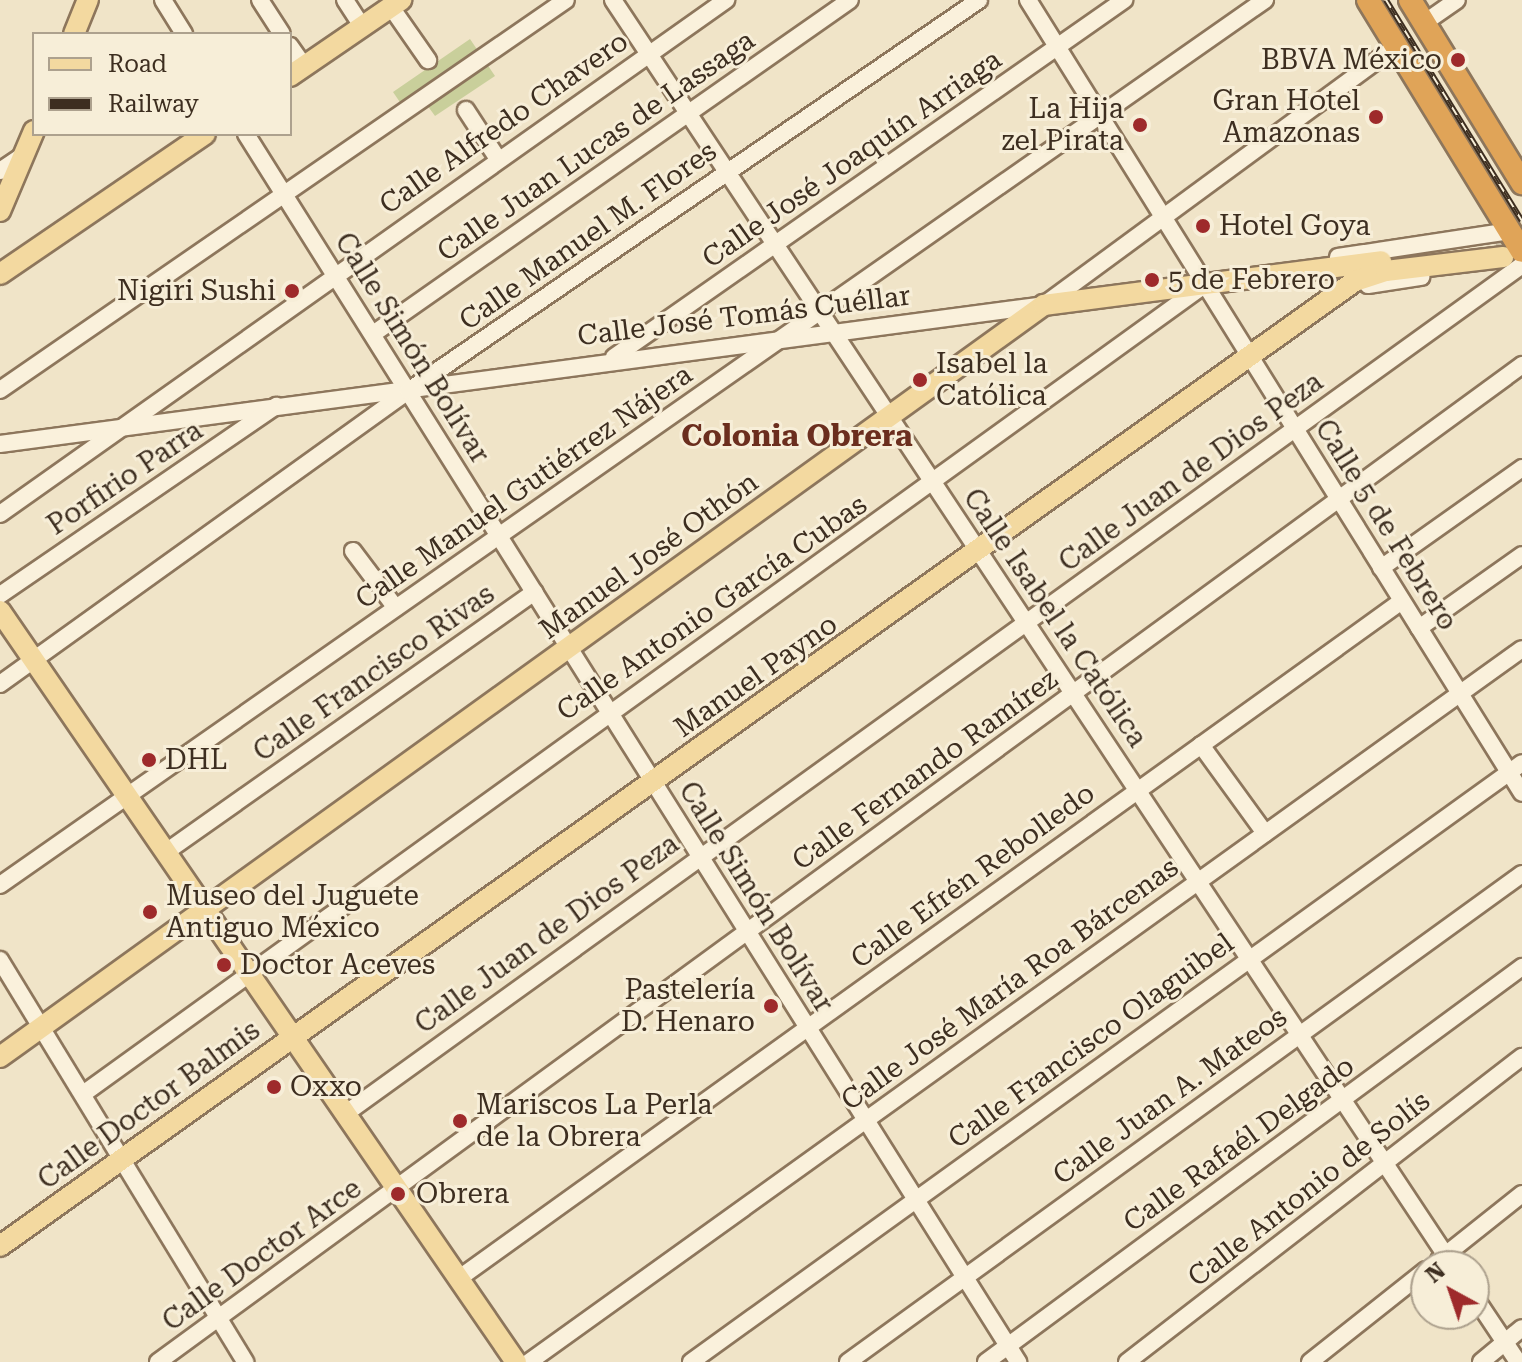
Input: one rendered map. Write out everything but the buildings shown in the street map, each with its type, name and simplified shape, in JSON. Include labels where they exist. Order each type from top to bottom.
[{"type":"highway","points":[[1368,0],[1513,252]]},
{"type":"highway","points":[[1410,0],[1522,183]]},
{"type":"main road","points":[[75,32],[88,0]]},
{"type":"main road","points":[[297,71],[396,3]]},
{"type":"main road","points":[[0,211],[32,136]]},
{"type":"main road","points":[[0,274],[202,136]]},
{"type":"main road","points":[[1250,357],[1369,274],[1513,252]]},
{"type":"main road","name":"Calle José Tomás Cuéllar","points":[[1044,305],[1513,252]]},
{"type":"main road","name":"Manuel José Othón","points":[[0,1057],[1044,305]]},
{"type":"main road","name":"Manuel Payno","points":[[292,1037],[654,783],[1250,357]]},
{"type":"main road","points":[[0,611],[516,1362]]},
{"type":"main road","name":"Calle Doctor Balmis","points":[[0,1246],[292,1037]]},
{"type":"street","points":[[163,0],[183,32]]},
{"type":"street","points":[[260,0],[281,32]]},
{"type":"street","points":[[345,0],[362,26]]},
{"type":"street","points":[[0,390],[566,0]]},
{"type":"street","name":"Calle Isabel la Católica","points":[[613,0],[1443,1250]]},
{"type":"street","name":"Calle Alfredo Chavero","points":[[0,514],[131,423],[334,273],[726,0]]},
{"type":"street","name":"Calle Juan Lucas de Lassaga","points":[[373,334],[850,0]]},
{"type":"street","name":"Calle Manuel M. Flores","points":[[0,684],[408,391],[979,0]]},
{"type":"street","name":"Calle 5 de Febrero","points":[[1028,0],[1460,693],[1515,768],[1522,793]]},
{"type":"street","name":"Calle José Joaquín Arriaga","points":[[611,360],[1124,0]]},
{"type":"street","name":"Calle Manuel Gutiérrez Nájera","points":[[0,885],[1265,0]]},
{"type":"street","points":[[1424,23],[1457,0]]},
{"type":"street","points":[[396,3],[428,60]]},
{"type":"street","name":"Manuel José Othón","points":[[1044,305],[1396,46]]},
{"type":"street","points":[[466,110],[498,159]]},
{"type":"street","name":"Calle Simón Bolívar","points":[[247,136],[1018,1362]]},
{"type":"street","points":[[0,171],[25,154]]},
{"type":"street","name":"Calle Juan de Dios Peza","points":[[345,1114],[699,855],[1295,428],[1513,252]]},
{"type":"street","name":"Calle Antonio García Cubas","points":[[83,1094],[1205,285]]},
{"type":"street","name":"Calle José Tomás Cuéllar","points":[[0,444],[131,423],[408,391],[611,360],[835,334],[1044,305]]},
{"type":"street","name":"Calle Fernando Ramírez","points":[[397,1189],[1522,365]]},
{"type":"street","name":"Porfirio Parra","points":[[0,595],[278,405]]},
{"type":"street","points":[[1381,568],[1522,468]]},
{"type":"street","points":[[353,551],[396,608]]},
{"type":"street","points":[[1419,628],[1522,555]]},
{"type":"street","name":"Calle Francisco Rivas","points":[[166,852],[534,592]]},
{"type":"street","name":"Calle Efrén Rebolledo","points":[[458,1279],[1402,601]]},
{"type":"street","name":"Calle José María Roa Bárcenas","points":[[529,1362],[1522,649]]},
{"type":"street","points":[[1201,745],[1265,833]]},
{"type":"street","name":"Calle Francisco Olaguibel","points":[[691,1362],[1515,768]]},
{"type":"street","name":"Calle Juan A. Mateos","points":[[848,1362],[1522,874]]},
{"type":"street","points":[[0,960],[83,1094],[120,1162],[245,1362]]},
{"type":"street","name":"Calle Rafaél Delgado","points":[[986,1362],[1522,967]]},
{"type":"street","name":"Calle Antonio de Solís","points":[[1127,1362],[1522,1057]]},
{"type":"street","name":"Calle Doctor Arce","points":[[158,1362],[397,1189]]},
{"type":"street","points":[[1461,1250],[1522,1194]]},
{"type":"street","points":[[1310,1362],[1410,1283]]},
{"type":"street","points":[[1490,1320],[1518,1362]]},
{"type":"street","points":[[1481,1362],[1522,1328]]},
{"type":"green space","points":[[470,39],[495,76],[435,116],[427,105],[410,117],[393,92]]},
{"type":"tunnel","points":[[1496,245],[1522,236]]},
{"type":"railway","points":[[1386,0],[1522,221]]},
{"type":"place","name":"BBVA México","points":[[1458,60]]},
{"type":"place","name":"Gran Hotel Amazonas","points":[[1376,117]]},
{"type":"place","name":"La Hija zel Pirata","points":[[1140,125]]},
{"type":"place","name":"Hotel Goya","points":[[1203,226]]},
{"type":"place","name":"5 de Febrero","points":[[1152,280]]},
{"type":"place","name":"Nigiri Sushi","points":[[292,291]]},
{"type":"place","name":"Isabel la Católica","points":[[920,380]]},
{"type":"place","name":"DHL","points":[[149,760]]},
{"type":"place","name":"Museo del Juguete Antiguo México","points":[[150,912]]},
{"type":"place","name":"Doctor Aceves","points":[[224,965]]},
{"type":"place","name":"Pastelería D. Henaro","points":[[771,1006]]},
{"type":"place","name":"Oxxo","points":[[274,1087]]},
{"type":"place","name":"Mariscos La Perla de la Obrera","points":[[460,1121]]},
{"type":"place","name":"Obrera","points":[[398,1194]]},
{"type":"district","name":"Colonia Obrera","points":[[797,436]]}]
